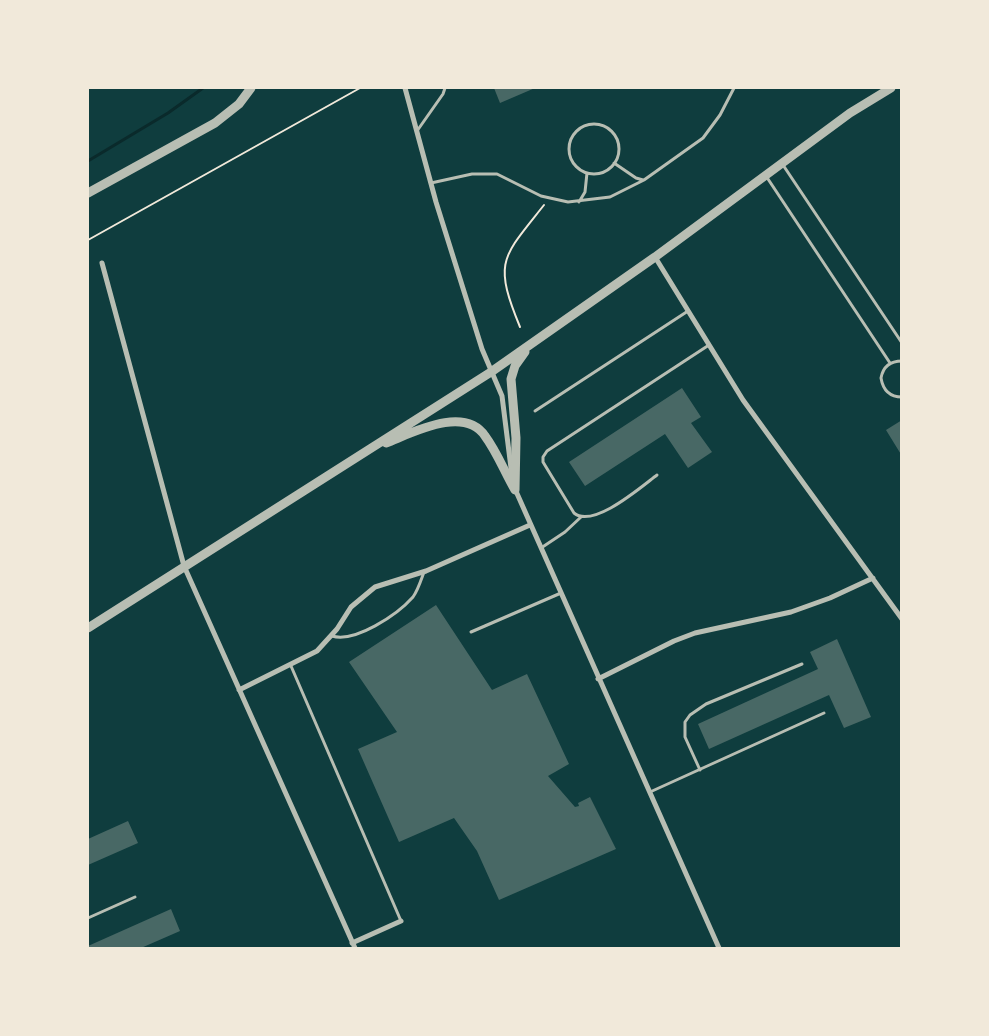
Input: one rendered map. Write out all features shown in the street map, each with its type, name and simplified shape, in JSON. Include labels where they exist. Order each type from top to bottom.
[{"type":"street","points":[[88,193],[215,122],[238,104],[251,88]]},
{"type":"street","points":[[405,88],[431,183],[491,372],[504,406],[515,490]]},
{"type":"street","points":[[88,628],[491,372],[655,257],[850,113],[891,88]]},
{"type":"street","points":[[655,257],[743,400],[902,619]]},
{"type":"street","points":[[102,263],[184,566],[353,946],[401,921]]},
{"type":"street","points":[[515,490],[516,438],[511,379],[515,366],[531,344]]},
{"type":"street","points":[[367,451],[436,425],[464,422],[478,428],[485,434],[515,490],[719,948]]},
{"type":"street","points":[[239,690],[318,651],[332,636],[351,607],[364,594],[389,581],[424,572],[530,525]]},
{"type":"street","points":[[598,679],[674,641],[695,633],[791,612],[830,598],[873,578]]},
{"type":"lane","points":[[417,132],[443,94],[445,88]]},
{"type":"lane","points":[[431,183],[472,174],[497,174],[541,196],[568,202],[610,197],[644,180],[703,138],[720,115],[734,88]]},
{"type":"lane","points":[[598,125],[611,132],[618,146],[618,154],[614,163],[603,172],[586,173],[573,163],[570,156],[571,139],[582,127],[598,125]]},
{"type":"lane","points":[[614,163],[636,178],[644,180]]},
{"type":"lane","points":[[782,163],[902,343]]},
{"type":"lane","points":[[579,202],[584,192],[586,173]]},
{"type":"lane","points":[[766,175],[890,363]]},
{"type":"lane","points":[[535,411],[688,311]]},
{"type":"lane","points":[[581,517],[574,513],[543,462],[544,455],[709,345]]},
{"type":"lane","points":[[902,361],[890,363],[882,371],[882,386],[892,396],[902,397]]},
{"type":"lane","points":[[541,548],[565,532],[581,517],[600,514],[657,475]]},
{"type":"lane","points":[[332,636],[341,639],[365,632],[400,608],[413,596],[424,572]]},
{"type":"lane","points":[[471,632],[561,593]]},
{"type":"lane","points":[[700,770],[685,737],[685,722],[690,715],[706,704],[802,664]]},
{"type":"lane","points":[[291,666],[401,921]]},
{"type":"lane","points":[[650,792],[824,713]]},
{"type":"lane","points":[[88,918],[135,897]]},
{"type":"path","points":[[88,240],[360,88]]},
{"type":"path","points":[[520,327],[504,283],[504,267],[509,250],[544,204]]},
{"type":"building","points":[[494,88],[535,88],[500,103]]},
{"type":"building","points":[[682,388],[701,417],[691,423],[712,452],[688,468],[665,434],[585,486],[569,462]]},
{"type":"building","points":[[902,420],[902,456],[886,430]]},
{"type":"building","points":[[436,605],[492,690],[527,674],[569,764],[548,776],[575,807],[579,806],[578,803],[590,797],[616,849],[499,900],[477,851],[454,818],[399,842],[358,749],[397,732],[349,662]]},
{"type":"building","points":[[837,639],[871,717],[844,728],[829,695],[709,749],[698,724],[818,669],[810,652]]},
{"type":"building","points":[[128,821],[138,843],[88,865],[88,839]]},
{"type":"building","points":[[171,909],[180,931],[141,948],[88,948],[88,946]]},
{"type":"waterway","points":[[88,161],[168,113],[203,88]]}]
